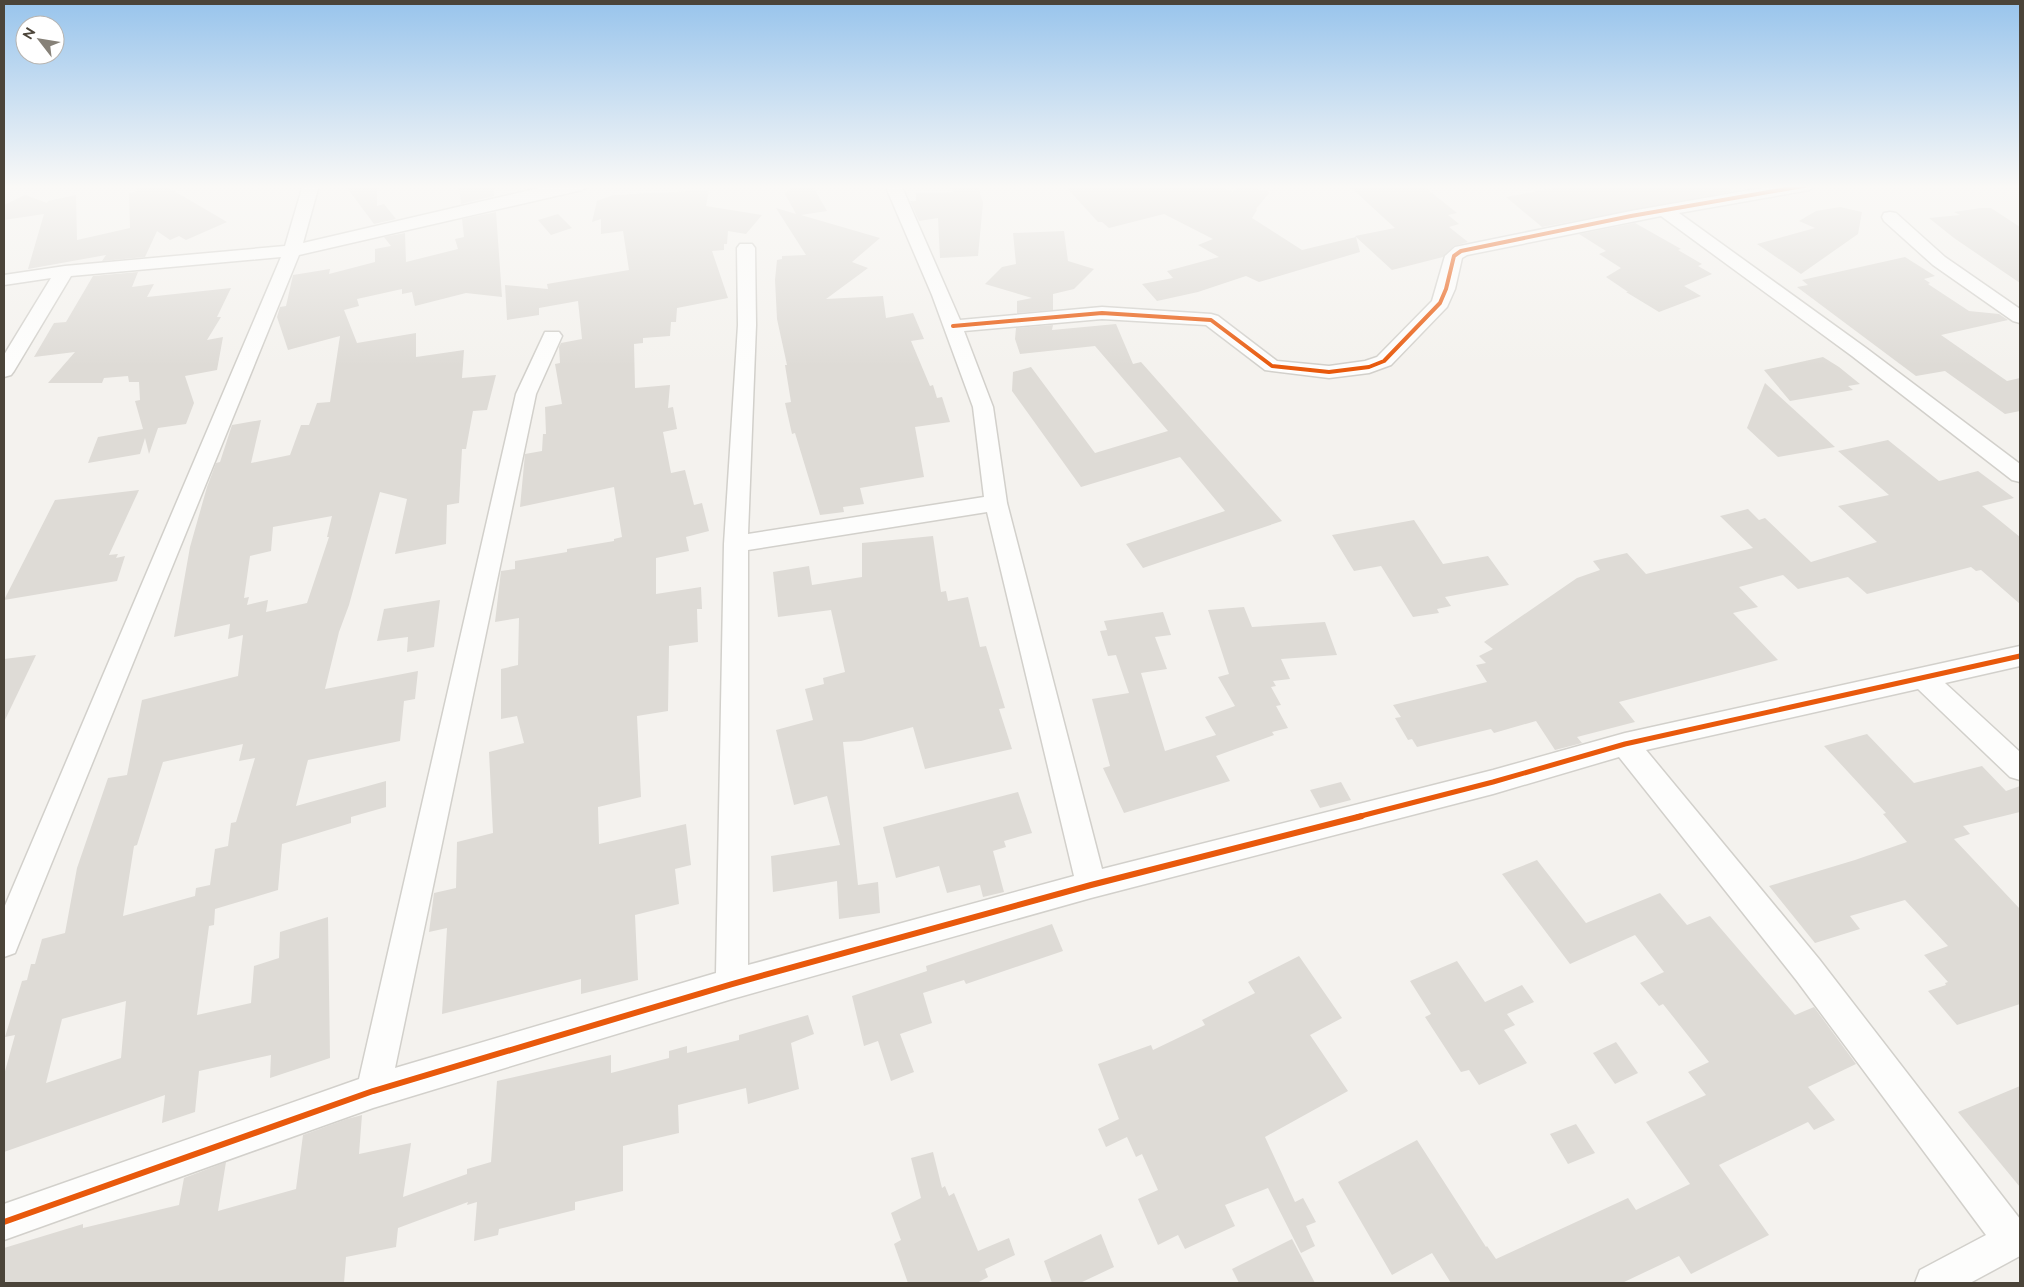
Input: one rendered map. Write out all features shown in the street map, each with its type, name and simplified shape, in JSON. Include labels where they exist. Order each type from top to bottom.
[{"type":"street","points":[[4,944],[294,245]]},
{"type":"street","points":[[4,280],[65,272],[292,251],[317,245]]},
{"type":"street","points":[[919,245],[953,326],[983,407],[996,503],[1091,884]]},
{"type":"street","points":[[953,326],[1102,313],[1211,320],[1272,366],[1329,372],[1369,367],[1384,361],[1440,303],[1446,289],[1454,256],[1460,251],[1489,245]]},
{"type":"street","points":[[1712,245],[1859,352],[2020,475]]},
{"type":"street","points":[[1921,245],[1939,261],[2020,317]]},
{"type":"street","points":[[732,984],[736,544],[747,324],[746,248]]},
{"type":"street","points":[[4,372],[65,272]]},
{"type":"street","points":[[373,1091],[526,394],[552,336]]},
{"type":"street","points":[[736,544],[996,503]]},
{"type":"street","points":[[4,1222],[373,1091],[732,984],[1091,884],[1483,784],[1625,744],[2020,656]]},
{"type":"street","points":[[1923,678],[2020,769]]},
{"type":"street","points":[[1625,744],[1808,970],[2016,1239],[1933,1283]]},
{"type":"building","points":[[35,245],[151,245],[145,257],[102,261],[106,255],[28,269]]},
{"type":"building","points":[[390,245],[405,245],[406,262],[458,249],[457,245],[498,245],[502,297],[466,293],[415,306],[412,292],[402,294],[402,289],[357,299],[359,306],[344,310],[357,343],[416,333],[416,357],[464,350],[462,378],[496,375],[487,410],[473,411],[466,449],[462,449],[459,503],[447,505],[446,544],[395,554],[407,499],[380,492],[349,605],[339,632],[325,689],[418,671],[415,699],[404,701],[400,741],[308,760],[296,806],[386,781],[386,807],[351,817],[351,823],[282,844],[278,890],[215,909],[214,925],[209,926],[197,1015],[251,1003],[254,966],[279,958],[280,932],[328,917],[330,1058],[270,1078],[271,1055],[199,1071],[195,1112],[162,1123],[165,1095],[4,1152],[4,1075],[15,1035],[5,1037],[22,981],[27,980],[31,964],[35,964],[42,939],[65,933],[77,868],[108,778],[127,775],[142,700],[238,676],[243,635],[228,639],[230,624],[174,637],[190,547],[207,487],[216,463],[220,462],[232,425],[261,420],[251,463],[290,455],[301,425],[309,425],[317,403],[330,402],[340,336],[288,350],[277,317],[280,307],[286,306],[293,275],[330,269],[329,274],[375,262],[375,249]],"holes":[[[332,516],[327,537],[329,537],[307,603],[266,612],[268,600],[247,605],[249,597],[244,598],[250,556],[271,551],[273,527]],[[243,744],[239,761],[255,758],[236,822],[231,823],[228,846],[215,849],[210,885],[196,888],[195,896],[123,916],[134,846],[137,845],[163,762]],[[126,1001],[121,1058],[46,1083],[62,1019]]]},
{"type":"building","points":[[625,245],[724,245],[724,250],[712,251],[728,298],[677,308],[676,322],[671,322],[670,336],[643,338],[643,343],[634,344],[635,388],[670,385],[668,408],[673,407],[677,429],[663,432],[671,473],[685,470],[694,505],[702,503],[709,531],[686,537],[689,551],[656,558],[656,594],[701,587],[702,609],[697,609],[698,642],[669,646],[668,711],[637,716],[641,797],[598,807],[599,844],[686,824],[691,865],[675,869],[679,904],[635,915],[638,980],[581,994],[581,979],[442,1014],[447,928],[429,932],[434,893],[456,888],[457,842],[493,833],[489,752],[524,743],[517,716],[501,719],[501,669],[518,665],[519,618],[495,622],[501,571],[515,569],[515,561],[567,552],[567,549],[614,541],[614,539],[622,537],[614,487],[520,507],[525,454],[542,451],[543,434],[546,434],[545,407],[562,404],[555,364],[560,363],[559,347],[561,343],[582,339],[578,301],[539,308],[539,315],[507,320],[505,285],[548,289],[547,284],[629,270]]},
{"type":"building","points":[[800,245],[872,245],[852,262],[868,268],[826,299],[883,296],[886,318],[913,313],[924,339],[911,341],[930,386],[933,385],[937,398],[942,397],[950,422],[915,427],[924,477],[860,488],[864,504],[843,507],[844,512],[820,515],[795,433],[792,434],[785,403],[791,402],[785,365],[787,365],[777,319],[775,280],[777,260],[782,259],[782,256],[806,255]]},
{"type":"building","points":[[939,245],[979,245],[978,256],[940,258]]},
{"type":"building","points":[[1014,245],[1066,245],[1068,261],[1094,269],[1074,289],[1053,294],[1053,310],[1017,313],[1017,301],[1032,298],[985,284],[1002,267],[1016,264]]},
{"type":"building","points":[[1198,245],[1294,245],[1302,250],[1323,245],[1358,245],[1360,252],[1259,282],[1246,276],[1198,292],[1157,301],[1142,284],[1173,278],[1167,271],[1219,257]]},
{"type":"building","points":[[1365,245],[1457,245],[1443,257],[1392,270]]},
{"type":"building","points":[[1597,245],[1674,245],[1681,249],[1678,250],[1702,264],[1698,266],[1712,274],[1684,286],[1701,296],[1659,312],[1606,277],[1621,268],[1599,254],[1606,251]]},
{"type":"building","points":[[1759,245],[1842,245],[1801,274]]},
{"type":"building","points":[[1964,245],[2020,245],[2020,283]]},
{"type":"building","points":[[1905,257],[1935,276],[1924,279],[1930,283],[1928,284],[1969,311],[1999,314],[2008,320],[1941,335],[2007,381],[2020,378],[2020,411],[2005,414],[1945,371],[1916,376],[1797,287],[1808,285],[1802,280]]},
{"type":"building","points":[[138,272],[132,287],[154,284],[147,297],[231,288],[217,317],[221,317],[207,340],[223,337],[217,370],[185,376],[194,403],[186,424],[158,428],[149,454],[145,438],[140,454],[88,463],[98,437],[143,429],[135,401],[140,400],[139,382],[129,382],[128,376],[104,378],[102,383],[48,383],[75,352],[34,357],[54,323],[66,322],[93,276]]},
{"type":"building","points":[[1116,324],[1133,364],[1141,362],[1282,521],[1143,568],[1126,544],[1225,511],[1180,457],[1081,487],[1012,391],[1013,372],[1031,367],[1095,453],[1168,431],[1095,346],[1020,354],[1015,339],[1016,328],[1053,325],[1052,330]]},
{"type":"building","points":[[1823,357],[1860,384],[1848,386],[1853,390],[1790,401],[1764,370]]},
{"type":"building","points":[[1765,383],[1835,447],[1778,457],[1747,428]]},
{"type":"building","points":[[1888,440],[1939,481],[1978,471],[2014,498],[1982,506],[2020,537],[2020,604],[1981,570],[1976,571],[1971,567],[1867,594],[1848,577],[1798,589],[1783,575],[1739,587],[1758,607],[1733,613],[1778,660],[1619,702],[1635,722],[1577,737],[1582,743],[1555,750],[1536,721],[1494,733],[1491,729],[1417,747],[1412,739],[1408,740],[1395,718],[1401,717],[1393,705],[1487,682],[1476,665],[1486,663],[1479,656],[1493,649],[1484,642],[1577,578],[1600,570],[1593,561],[1627,553],[1646,574],[1753,548],[1720,516],[1748,509],[1759,520],[1765,518],[1811,562],[1877,542],[1838,506],[1889,495],[1838,451]]},
{"type":"building","points":[[139,490],[109,555],[118,554],[116,558],[125,556],[117,581],[4,600],[55,500]]},
{"type":"building","points":[[1414,520],[1443,564],[1488,556],[1509,585],[1445,597],[1451,606],[1437,609],[1439,613],[1413,617],[1381,566],[1354,571],[1332,535]]},
{"type":"building","points":[[933,536],[941,592],[946,591],[948,601],[968,597],[980,647],[986,646],[1005,708],[999,709],[1012,749],[925,769],[913,727],[861,741],[843,742],[858,885],[878,882],[880,913],[839,919],[837,881],[773,892],[771,856],[840,845],[827,796],[794,805],[776,730],[813,720],[805,689],[824,684],[823,678],[845,672],[831,610],[778,617],[773,572],[809,566],[812,585],[862,577],[862,543]]},
{"type":"building","points":[[440,600],[434,647],[407,652],[408,637],[377,641],[384,609]]},
{"type":"building","points":[[1244,607],[1252,627],[1325,622],[1337,655],[1281,659],[1290,679],[1273,681],[1276,686],[1271,687],[1281,705],[1276,706],[1288,728],[1272,732],[1274,735],[1216,756],[1230,781],[1124,813],[1103,768],[1110,766],[1092,699],[1129,693],[1116,655],[1108,656],[1100,631],[1107,630],[1104,621],[1163,612],[1171,635],[1155,637],[1167,669],[1141,673],[1165,751],[1216,735],[1205,717],[1235,706],[1218,677],[1229,674],[1208,610]]},
{"type":"building","points":[[36,655],[4,722],[4,659]]},
{"type":"building","points":[[1867,734],[1914,783],[1982,766],[2006,791],[2020,786],[2020,812],[1963,826],[1970,834],[1954,839],[2020,909],[2020,1004],[1957,1025],[1928,991],[1946,985],[1945,983],[1948,982],[1924,955],[1948,946],[1905,900],[1850,916],[1860,929],[1815,943],[1769,886],[1907,842],[1883,814],[1886,813],[1824,746]]},
{"type":"building","points":[[1341,782],[1351,800],[1320,808],[1310,790]]},
{"type":"building","points":[[1018,792],[1032,833],[1004,841],[1006,847],[993,851],[1004,892],[983,897],[980,885],[947,893],[939,866],[896,878],[883,827]]},
{"type":"building","points":[[1537,860],[1586,923],[1660,893],[1687,925],[1710,916],[1795,1015],[1814,1007],[1856,1064],[1808,1087],[1835,1120],[1814,1130],[1808,1122],[1719,1165],[1769,1235],[1691,1274],[1679,1256],[1622,1283],[1451,1283],[1432,1253],[1392,1275],[1338,1182],[1417,1140],[1486,1247],[1496,1259],[1628,1198],[1636,1210],[1690,1184],[1646,1122],[1706,1095],[1688,1072],[1709,1062],[1663,1004],[1659,1006],[1640,983],[1664,972],[1635,935],[1570,964],[1502,874]]},
{"type":"building","points":[[1052,924],[1063,951],[966,984],[964,980],[923,993],[932,1023],[900,1034],[914,1072],[891,1081],[878,1041],[864,1046],[852,996],[927,971],[926,966]]},
{"type":"building","points":[[1299,956],[1342,1018],[1310,1035],[1348,1091],[1265,1137],[1295,1202],[1303,1198],[1316,1222],[1306,1226],[1315,1246],[1301,1253],[1268,1188],[1225,1205],[1235,1226],[1185,1249],[1178,1235],[1158,1245],[1138,1199],[1158,1190],[1142,1154],[1136,1157],[1127,1137],[1106,1147],[1098,1129],[1119,1119],[1098,1064],[1151,1045],[1153,1050],[1205,1025],[1202,1020],[1255,993],[1248,982]]},
{"type":"building","points":[[1457,961],[1485,1002],[1522,985],[1534,1002],[1507,1014],[1515,1025],[1504,1030],[1527,1063],[1479,1085],[1469,1070],[1461,1072],[1425,1017],[1431,1014],[1410,981]]},
{"type":"building","points":[[808,1015],[814,1034],[791,1043],[799,1089],[748,1104],[746,1088],[678,1105],[679,1133],[623,1146],[623,1191],[575,1202],[575,1210],[499,1229],[498,1235],[474,1241],[477,1202],[467,1205],[468,1202],[398,1228],[396,1247],[346,1257],[344,1283],[4,1283],[4,1248],[83,1224],[83,1228],[179,1205],[184,1178],[226,1162],[218,1211],[296,1189],[303,1135],[347,1119],[362,1115],[359,1154],[411,1143],[403,1197],[467,1174],[467,1169],[491,1162],[497,1081],[611,1055],[611,1073],[669,1058],[669,1051],[687,1046],[687,1053],[739,1040],[739,1035]]},
{"type":"building","points":[[1616,1042],[1638,1073],[1615,1084],[1593,1053]]},
{"type":"building","points":[[2020,1086],[2020,1187],[1958,1112]]},
{"type":"building","points":[[1576,1124],[1595,1153],[1568,1164],[1550,1134]]},
{"type":"building","points":[[933,1152],[942,1188],[945,1186],[949,1196],[954,1193],[978,1251],[1009,1238],[1015,1255],[985,1269],[988,1277],[977,1283],[908,1283],[894,1244],[901,1240],[891,1213],[921,1198],[911,1158]]},
{"type":"building","points":[[1101,1234],[1114,1267],[1080,1283],[1052,1283],[1044,1261]]},
{"type":"building","points":[[1292,1239],[1315,1283],[1239,1283],[1232,1269]]},
{"type":"cycle path","points":[[953,326],[1102,313],[1211,320],[1272,366],[1329,372],[1369,367],[1384,361],[1440,303],[1446,289],[1454,256],[1461,251],[1490,245]]},
{"type":"cycle path","points":[[4,1222],[373,1091],[732,984],[1091,885],[1493,782],[1625,744],[2020,656]]}]
